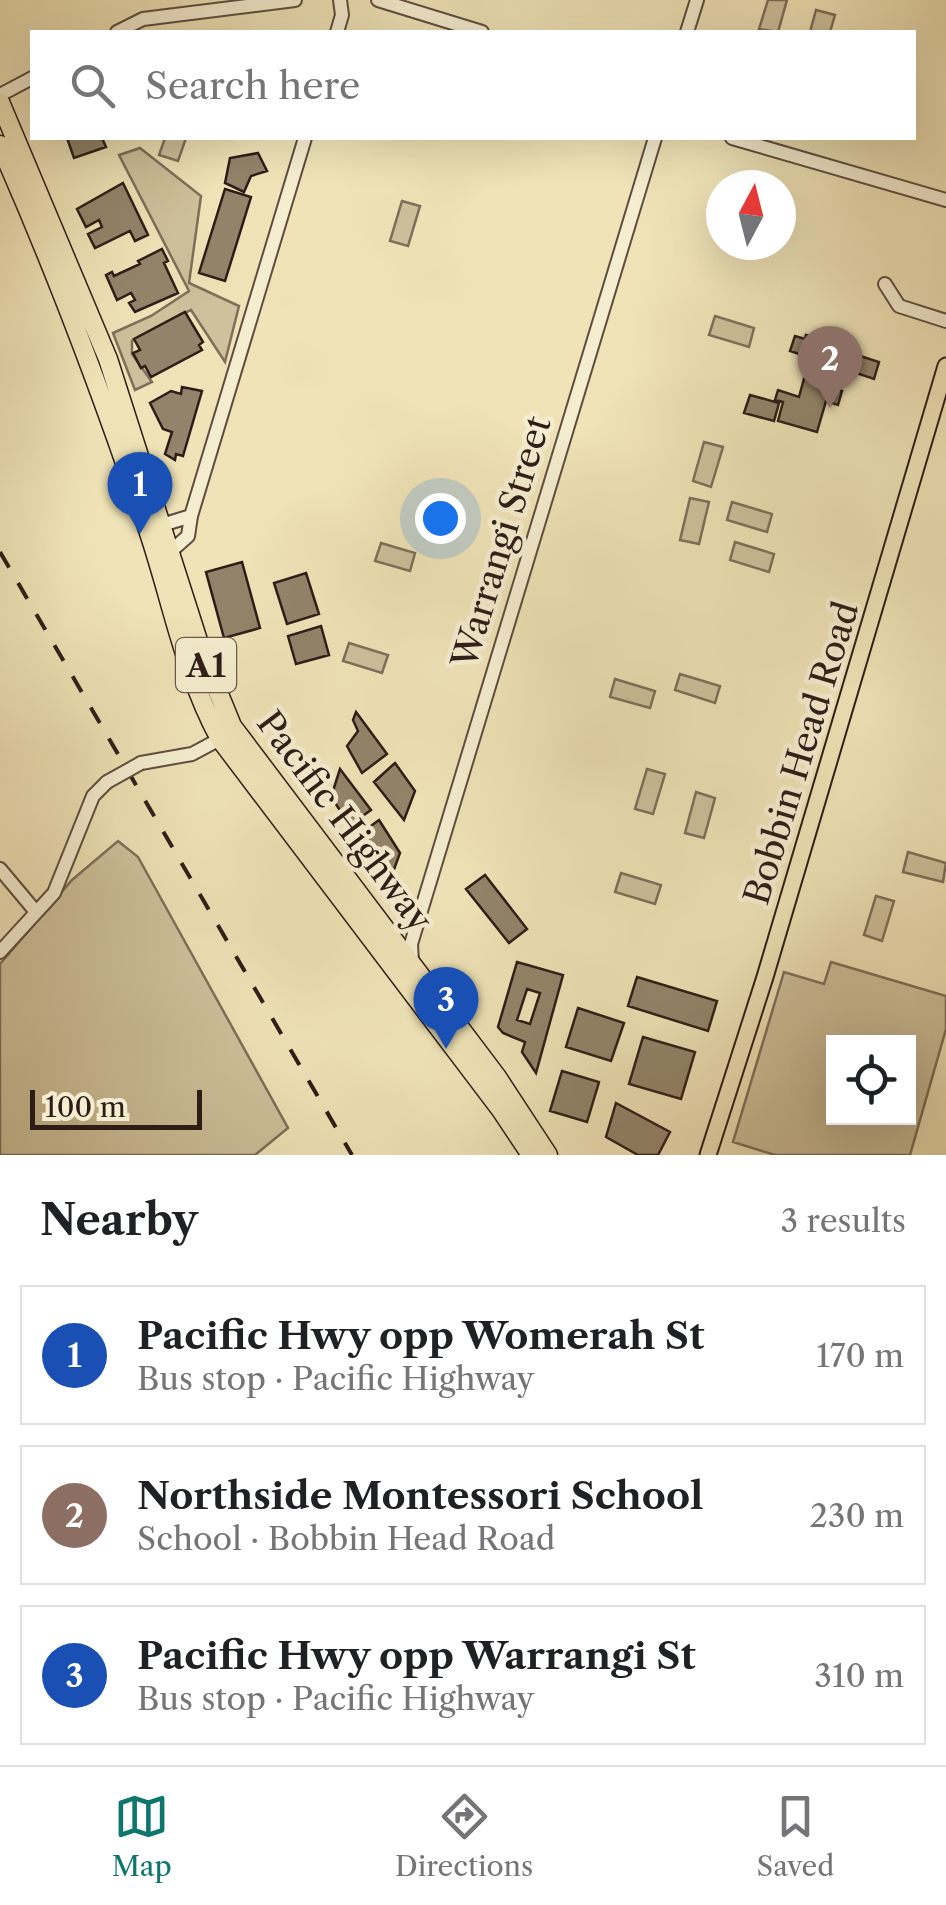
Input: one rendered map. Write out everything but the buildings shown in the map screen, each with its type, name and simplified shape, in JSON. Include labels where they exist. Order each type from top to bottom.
[{"type":"highway","name":"Pacific Highway","points":[[0,99],[108,359],[215,691],[232,726],[515,1102],[548,1155]]},
{"type":"highway","name":"Pacific Highway","points":[[0,145],[92,367],[150,536],[183,654],[220,739],[485,1088],[531,1155]]},
{"type":"main road","name":"Bobbin Head Road","points":[[708,1155],[942,396],[946,366]]},
{"type":"street","points":[[121,30],[143,18],[296,0]]},
{"type":"street","points":[[338,30],[342,15],[340,0]]},
{"type":"street","points":[[378,0],[476,30]]},
{"type":"street","points":[[688,30],[697,0]]},
{"type":"street","points":[[0,99],[30,79]]},
{"type":"street","points":[[170,552],[188,536],[190,516],[304,140]]},
{"type":"street","name":"Warrangi Street","points":[[412,964],[410,944],[654,140]]},
{"type":"street","points":[[739,140],[946,200]]},
{"type":"street","points":[[885,284],[898,306],[946,321]]},
{"type":"street","points":[[162,524],[190,516]]},
{"type":"street","points":[[0,952],[54,893],[93,796],[107,782],[141,762],[192,754],[220,739]]},
{"type":"street","points":[[0,869],[36,912]]},
{"type":"shaded area","points":[[768,0],[787,0],[779,30],[759,29]]},
{"type":"shaded area","points":[[816,10],[835,15],[831,30],[811,30]]},
{"type":"shaded area","points":[[164,140],[185,140],[178,161],[159,155]]},
{"type":"shaded area","points":[[140,148],[201,196],[189,283],[239,306],[225,362],[191,310],[132,341],[132,354],[152,382],[135,390],[113,333],[151,316],[189,291],[119,155]]},
{"type":"shaded area","points":[[402,201],[420,206],[408,246],[390,241]]},
{"type":"shaded area","points":[[715,316],[754,328],[749,347],[709,335]]},
{"type":"shaded area","points":[[704,442],[723,447],[711,487],[693,481]]},
{"type":"shaded area","points":[[690,498],[709,502],[699,544],[680,540]]},
{"type":"shaded area","points":[[732,502],[772,514],[767,532],[727,520]]},
{"type":"shaded area","points":[[735,542],[774,554],[769,572],[730,560]]},
{"type":"shaded area","points":[[381,543],[415,553],[410,571],[375,561]]},
{"type":"shaded area","points":[[349,643],[388,655],[382,673],[343,661]]},
{"type":"shaded area","points":[[680,674],[720,686],[715,703],[675,690]]},
{"type":"shaded area","points":[[615,679],[655,691],[650,708],[610,697]]},
{"type":"shaded area","points":[[647,769],[665,774],[653,814],[635,809]]},
{"type":"shaded area","points":[[696,792],[715,798],[704,838],[685,833]]},
{"type":"shaded area","points":[[118,841],[138,857],[288,1128],[255,1155],[0,1155],[0,964],[72,880]]},
{"type":"shaded area","points":[[908,852],[946,863],[943,882],[903,872]]},
{"type":"shaded area","points":[[621,873],[661,885],[655,904],[615,892]]},
{"type":"shaded area","points":[[876,896],[894,901],[882,941],[864,935]]},
{"type":"shaded area","points":[[831,962],[946,996],[946,1029],[910,1155],[775,1155],[733,1142],[784,972],[824,984]]},
{"type":"railway","points":[[0,552],[352,1155]]},
{"type":"place","name":"Northside Montessori School","points":[[830,408]]},
{"type":"place","name":"Pacific Hwy opp Womerah St","points":[[140,534]]},
{"type":"place","name":"Pacific Hwy opp Warrangi St","points":[[446,1049]]}]
